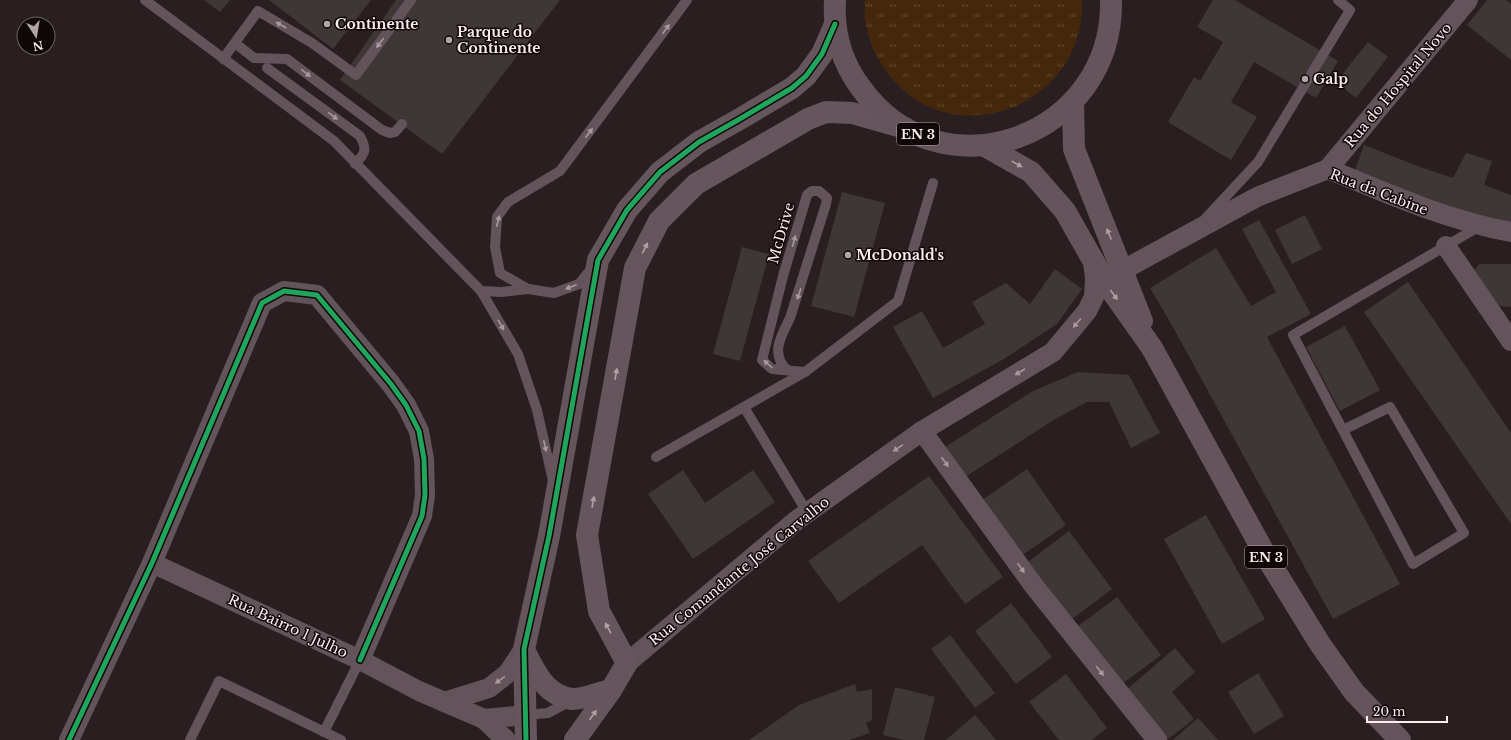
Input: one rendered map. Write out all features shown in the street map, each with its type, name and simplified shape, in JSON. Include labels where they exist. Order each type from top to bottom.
[{"type":"main road","name":"EN 3","points":[[835,0],[835,24],[839,44],[854,78],[879,109],[905,128],[926,137],[942,142],[966,145],[983,145],[1013,139],[1035,131],[1056,118],[1073,102],[1088,84],[1101,60],[1109,32],[1111,0]]},
{"type":"main road","name":"EN 3","points":[[1073,102],[1074,149],[1123,270],[1152,348]]},
{"type":"main road","name":"EN 3","points":[[983,145],[1031,172],[1065,211],[1106,283],[1152,348],[1267,558],[1320,644],[1354,692],[1398,740]]},
{"type":"street","name":"Rua do Hospital Novo","points":[[1328,169],[1468,0]]},
{"type":"street","points":[[526,740],[524,649],[556,496],[598,260],[627,210],[660,172],[699,142],[792,88],[806,76],[822,54],[835,24]]},
{"type":"street","points":[[627,663],[599,611],[587,535],[635,268],[658,221],[696,184],[808,119],[826,112],[852,113],[905,128]]},
{"type":"street","name":"Rua da Cabine","points":[[1123,270],[1257,197],[1328,169],[1440,215],[1480,226],[1511,232]]},
{"type":"street","points":[[1446,246],[1511,341]]},
{"type":"street","name":"Rua Comandante José Carvalho","points":[[575,740],[611,690],[627,663],[808,512],[922,431],[1053,352],[1088,311],[1094,297],[1094,262]]},
{"type":"street","points":[[69,740],[152,563],[262,303],[284,291],[317,295],[391,384],[406,405],[419,431],[424,459],[425,479],[422,516],[360,660]]},
{"type":"street","points":[[922,431],[1034,586],[1157,740]]},
{"type":"street","name":"Rua Bairro 1 Julho","points":[[152,563],[360,660],[444,702],[484,719]]},
{"type":"street","points":[[524,649],[538,678],[551,692],[572,700],[611,690]]},
{"type":"street","points":[[444,702],[489,688],[508,673],[524,649]]},
{"type":"street","points":[[484,719],[526,715]]},
{"type":"street","points":[[484,719],[506,740]]},
{"type":"lane","points":[[145,0],[334,142],[481,291],[518,354],[536,410],[556,496]]},
{"type":"lane","points":[[223,59],[258,11],[312,43],[356,75],[411,0]]},
{"type":"lane","points":[[528,289],[500,273],[495,247],[497,217],[508,202],[560,171],[687,0]]},
{"type":"lane","points":[[1194,231],[1258,162],[1350,10],[1338,0]]},
{"type":"lane","points":[[235,43],[254,58],[287,59],[382,130],[390,133],[395,132],[402,124]]},
{"type":"lane","points":[[267,68],[360,136],[366,147],[365,154],[355,164]]},
{"type":"lane","points":[[656,457],[805,372],[898,301],[933,183]]},
{"type":"lane","name":"McDrive","points":[[788,370],[780,364],[778,348],[781,336],[793,311],[827,198],[820,191],[812,190],[807,195],[762,360],[772,369],[805,372]]},
{"type":"lane","points":[[1343,430],[1390,407],[1464,533],[1413,564],[1293,335],[1480,226]]},
{"type":"lane","points":[[481,291],[502,292],[528,289],[554,293],[579,284],[598,260]]},
{"type":"lane","points":[[744,407],[808,512]]},
{"type":"lane","points":[[324,732],[360,660]]},
{"type":"lane","points":[[190,740],[219,681],[341,740]]},
{"type":"lane","points":[[526,715],[548,713],[572,700]]},
{"type":"green space","points":[[865,0],[1082,0],[1077,37],[1062,69],[1039,93],[1010,109],[977,115],[944,112],[913,98],[886,71],[876,55],[869,37],[865,19]]},
{"type":"building","points":[[204,0],[230,0],[220,12]]},
{"type":"building","name":"Continente","points":[[269,0],[371,0],[333,49]]},
{"type":"building","name":"Parque do Continente","points":[[396,0],[560,0],[442,154],[340,80]]},
{"type":"building","name":"Galp","points":[[1213,0],[1235,0],[1338,61],[1316,98],[1254,62],[1231,102],[1257,117],[1231,160],[1168,122],[1194,77],[1200,81],[1223,42],[1197,27]]},
{"type":"building","points":[[1487,0],[1506,0],[1511,4],[1511,60],[1467,25]]},
{"type":"building","points":[[1368,42],[1388,57],[1356,98],[1336,82]]},
{"type":"building","points":[[1364,145],[1453,178],[1466,153],[1492,161],[1484,185],[1511,195],[1511,227],[1354,173]]},
{"type":"building","name":"McDonald's","points":[[842,192],[885,203],[854,317],[811,306]]},
{"type":"building","points":[[1305,215],[1322,249],[1292,264],[1275,230]]},
{"type":"building","points":[[1259,220],[1311,314],[1267,337],[1400,584],[1333,619],[1150,288],[1216,248],[1251,306],[1276,292],[1242,229]]},
{"type":"building","points":[[742,247],[769,254],[740,361],[713,354]]},
{"type":"building","points":[[1479,264],[1511,264],[1511,307],[1490,305],[1472,274]]},
{"type":"building","points":[[1055,269],[1082,289],[1057,324],[1004,359],[933,398],[893,327],[922,311],[943,348],[985,324],[972,302],[1006,283],[1030,304]]},
{"type":"building","points":[[1408,282],[1511,433],[1511,524],[1364,312]]},
{"type":"building","points":[[1345,326],[1380,390],[1340,411],[1306,347]]},
{"type":"building","points":[[1078,372],[1129,375],[1160,433],[1131,448],[1109,402],[1087,402],[1052,421],[962,479],[942,449],[1033,391]]},
{"type":"building","points":[[1027,469],[1066,525],[1021,556],[982,500]]},
{"type":"building","points":[[683,470],[705,503],[753,470],[775,502],[693,559],[648,494]]},
{"type":"building","points":[[929,476],[1003,577],[965,604],[922,545],[839,603],[808,561]]},
{"type":"building","points":[[1206,515],[1265,619],[1222,644],[1164,539]]},
{"type":"building","points":[[1069,531],[1112,589],[1068,622],[1025,564]]},
{"type":"building","points":[[1117,597],[1161,655],[1118,687],[1074,629]]},
{"type":"building","points":[[1011,603],[1052,657],[1016,684],[975,631]]},
{"type":"building","points":[[950,635],[995,693],[975,708],[931,649]]},
{"type":"building","points":[[1175,648],[1195,672],[1172,692],[1194,719],[1167,740],[1125,691]]},
{"type":"building","points":[[1258,673],[1284,716],[1254,734],[1228,692]]},
{"type":"building","points":[[1066,674],[1107,728],[1092,740],[1059,740],[1029,702]]},
{"type":"building","points":[[855,684],[857,692],[872,689],[872,720],[866,723],[870,733],[849,740],[749,740],[799,705]]},
{"type":"building","points":[[895,687],[935,697],[924,740],[904,740],[883,735]]},
{"type":"building","points":[[975,715],[996,740],[946,740]]},
{"type":"building","points":[[1198,718],[1218,740],[1173,740]]},
{"type":"cycle path","points":[[526,740],[524,649],[549,536],[598,260],[627,210],[660,172],[699,142],[792,88],[806,76],[822,54],[835,24]]},
{"type":"cycle path","points":[[69,740],[152,563],[262,303],[284,291],[317,295],[391,384],[406,405],[419,431],[424,459],[425,495],[422,516],[360,660]]},
{"type":"place","name":"Continente","points":[[327,24]]},
{"type":"place","name":"Parque do Continente","points":[[449,40]]},
{"type":"place","name":"Galp","points":[[1305,79]]},
{"type":"place","name":"McDonald's","points":[[848,255]]}]
